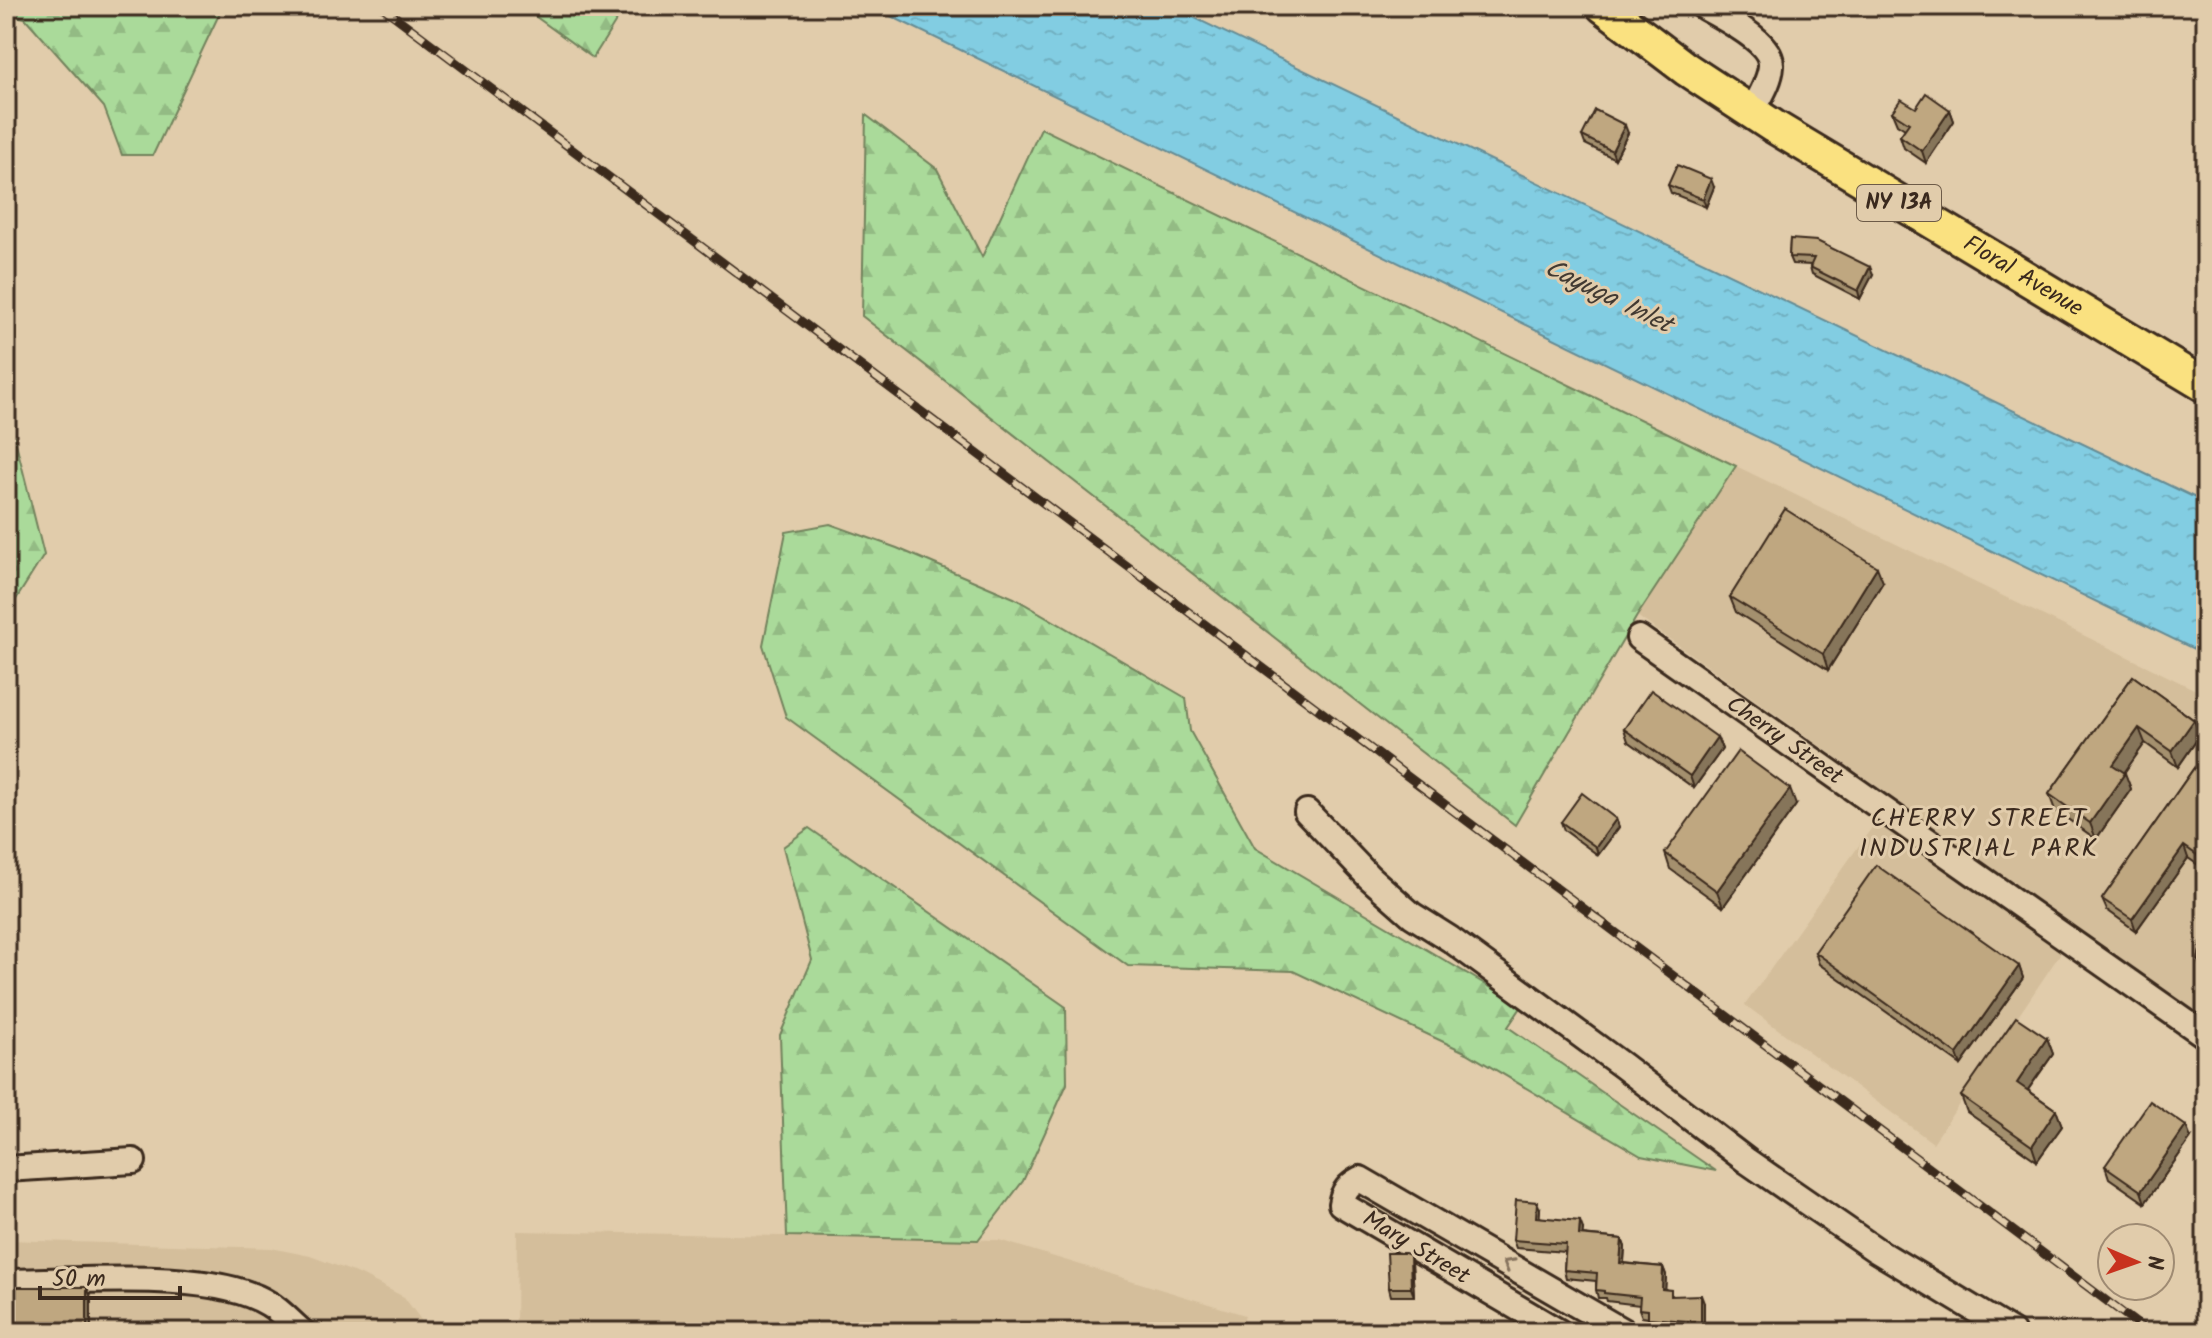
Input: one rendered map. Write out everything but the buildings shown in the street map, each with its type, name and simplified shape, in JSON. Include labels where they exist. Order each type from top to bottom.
[{"type":"main road","name":"Floral Avenue","points":[[1603,6],[1686,69],[1752,112],[1868,185],[2206,386]]},
{"type":"street","points":[[1703,6],[1759,42],[1770,54],[1770,74],[1752,112]]},
{"type":"street","name":"Cherry Street","points":[[1639,638],[2206,1036]]},
{"type":"street","points":[[1307,812],[1369,877],[1412,915],[1450,939],[1623,1066],[1747,1161],[1876,1250],[2012,1332]]},
{"type":"street","points":[[6,1169],[133,1161]]},
{"type":"street","name":"Mary Street","points":[[1547,1287],[1545,1328],[1341,1204],[1343,1194],[1350,1184],[1360,1179],[1547,1287],[1624,1332]]},
{"type":"street","points":[[6,1282],[155,1281],[210,1284],[269,1304],[298,1331]]},
{"type":"shaded area","name":"CHERRY STREET INDUSTRIAL PARK","points":[[1736,466],[2206,695],[2206,1020],[1637,616]]},
{"type":"shaded area","name":"CHERRY STREET INDUSTRIAL PARK","points":[[1878,819],[2062,951],[1933,1143],[1745,1005]]},
{"type":"shaded area","points":[[517,1231],[999,1240],[1245,1315],[1240,1332],[516,1332]]},
{"type":"shaded area","points":[[6,1240],[271,1248],[310,1256],[359,1274],[404,1297],[421,1320],[425,1332],[6,1332]]},
{"type":"green space","points":[[6,6],[223,6],[153,155],[122,155],[104,107],[25,18],[6,14]]},
{"type":"green space","points":[[521,6],[618,6],[615,23],[593,58]]},
{"type":"green space","points":[[866,115],[937,169],[982,257],[1041,128],[1736,466],[1637,616],[1515,825],[862,316]]},
{"type":"green space","points":[[6,403],[44,555],[15,601],[6,639]]},
{"type":"green space","points":[[830,524],[897,548],[1014,598],[1186,698],[1190,731],[1255,848],[1522,1006],[1508,1027],[1716,1171],[1641,1156],[1467,1053],[1293,971],[1128,966],[786,717],[763,645],[786,532]]},
{"type":"green space","points":[[809,828],[1066,1007],[1067,1084],[1023,1181],[978,1240],[787,1236],[780,1035],[812,960],[783,847]]},
{"type":"water","name":"Cayuga Inlet","points":[[870,6],[1170,6],[2206,503],[2206,655]]},
{"type":"railway","points":[[381,6],[2148,1332]]},
{"type":"district","name":"CHERRY STREET INDUSTRIAL PARK","points":[[1979,834]]}]
